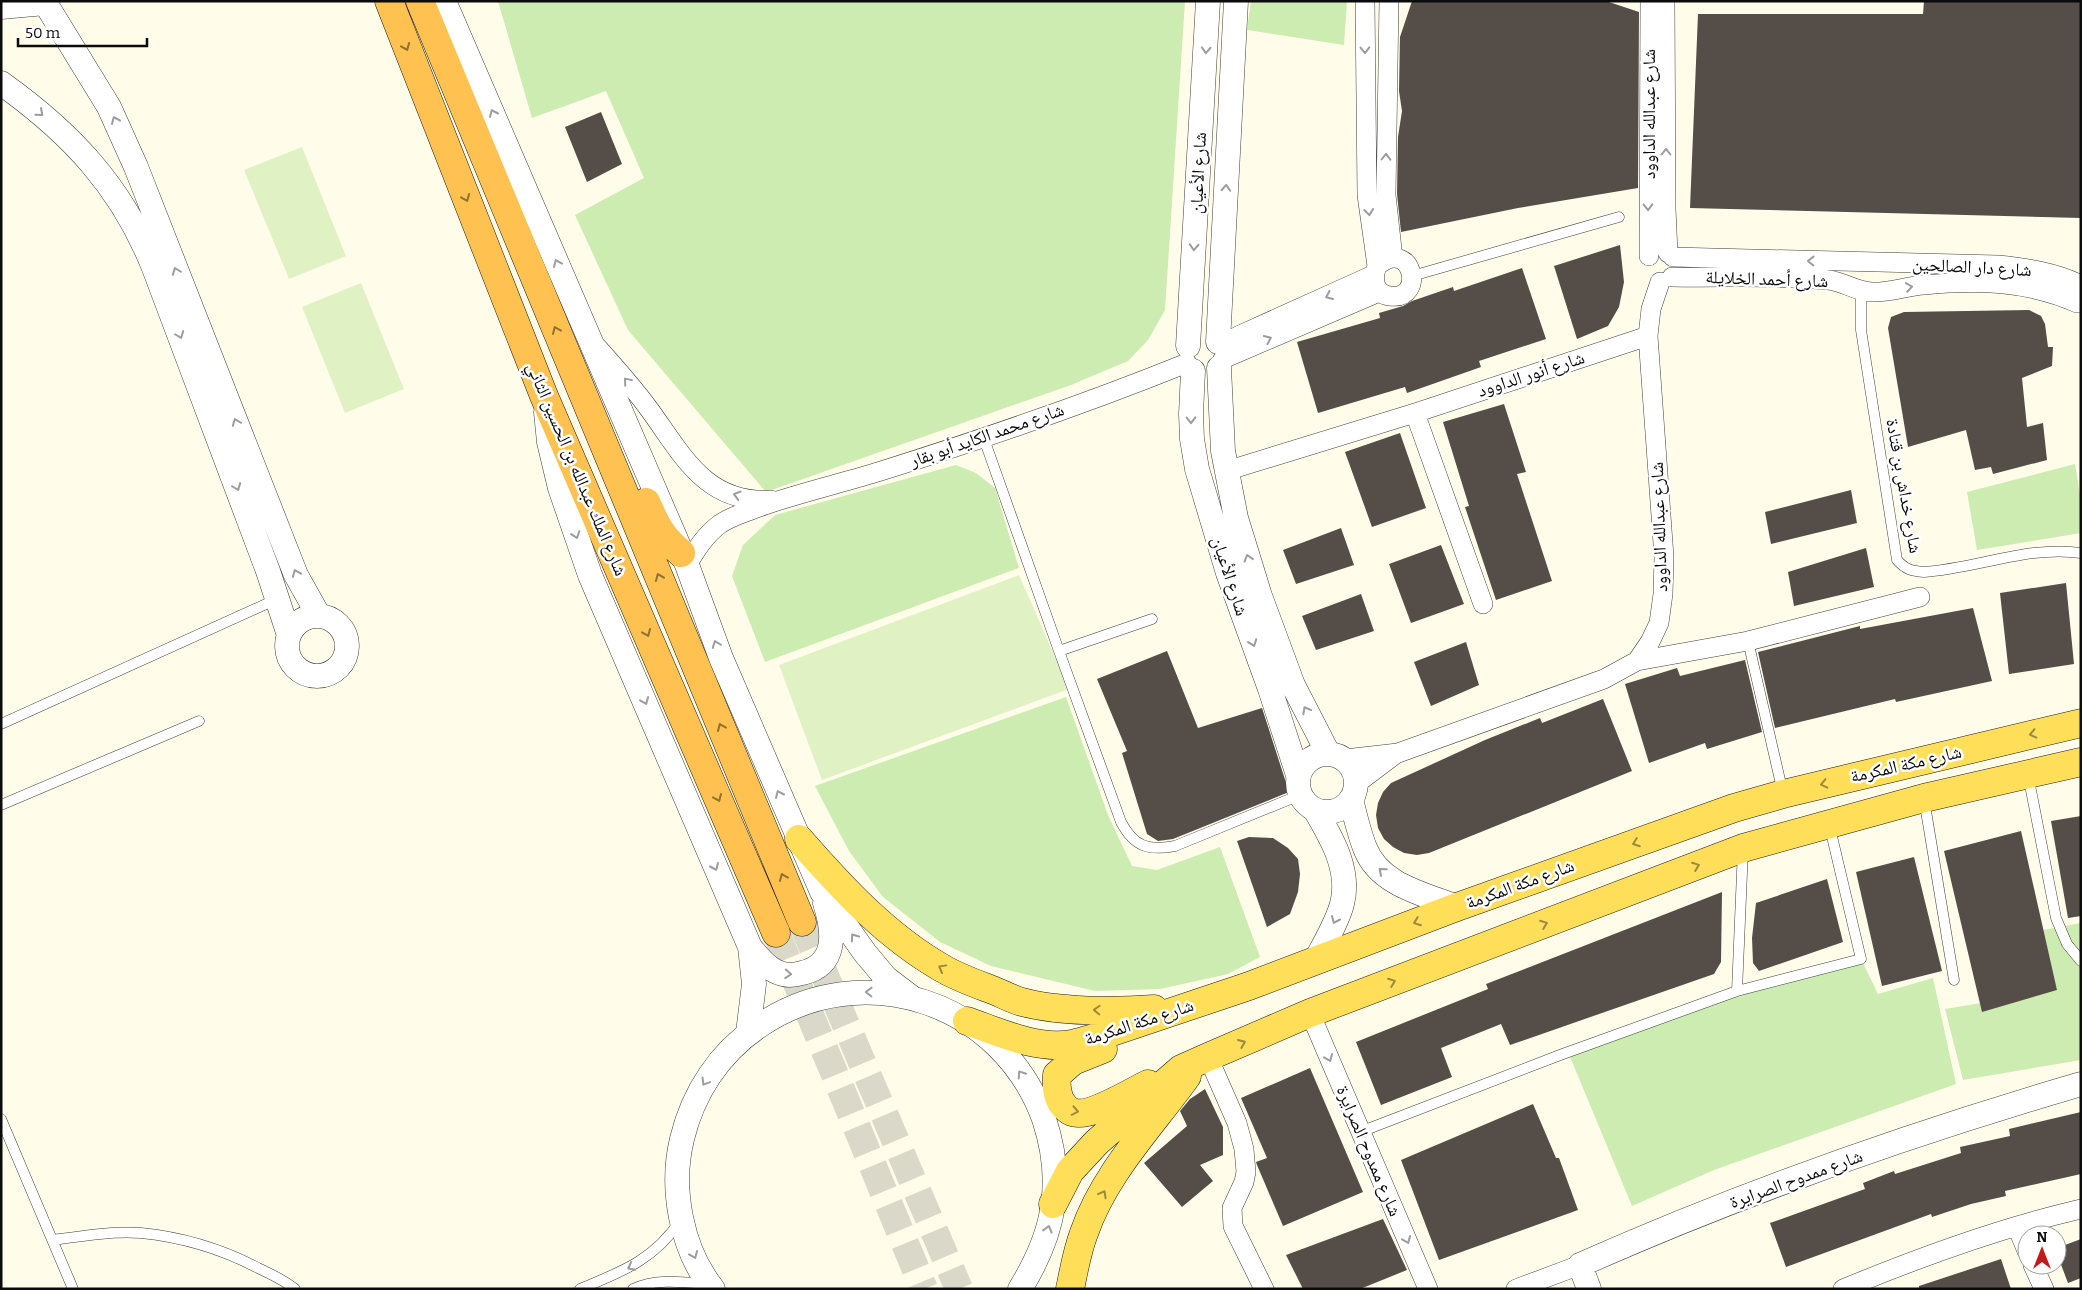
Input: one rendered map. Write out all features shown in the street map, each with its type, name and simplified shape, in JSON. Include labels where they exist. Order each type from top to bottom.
[{"type":"highway","name":"شارع الملك عبدالله بن الحسين الثاني","points":[[389,1],[544,396],[776,933]]},
{"type":"highway","name":"شارع الملك عبدالله بن الحسين الثاني","points":[[420,1],[802,922]]},
{"type":"highway","points":[[572,366],[587,383],[599,402],[658,530],[684,559]]},
{"type":"main road","name":"شارع مكة المكرمة","points":[[967,1021],[1017,1039],[1048,1044],[1069,1044],[1134,1026],[1181,1008],[1249,986],[1457,907],[1734,808],[1783,794],[2078,721]]},
{"type":"main road","name":"شارع مكة المكرمة","points":[[1053,1204],[1070,1171],[1085,1154],[1114,1126],[1196,1063],[1310,1014],[1743,848],[1924,798],[2081,762]]},
{"type":"main road","points":[[799,839],[832,877],[868,912],[916,952],[970,981],[1022,1002],[1075,1010],[1128,1011],[1181,1008]]},
{"type":"main road","points":[[1196,1063],[1091,1112],[1073,1113],[1066,1109],[1057,1090],[1057,1075],[1073,1061],[1249,986]]},
{"type":"main road","points":[[1070,1289],[1084,1232],[1103,1194],[1139,1139],[1165,1107],[1196,1063]]},
{"type":"street","points":[[444,1],[684,559],[721,658],[822,892],[831,922],[832,936],[830,949],[824,962],[810,971],[793,975],[783,974],[773,970],[750,947]]},
{"type":"street","name":"شارع الأعيان","points":[[1208,1],[1189,360],[1192,439],[1197,469],[1228,573],[1270,689],[1304,794],[1332,838],[1342,866],[1344,885],[1342,904],[1316,960]]},
{"type":"street","name":"شارع الأعيان","points":[[1236,1],[1220,354],[1221,422],[1226,471],[1236,518],[1260,596],[1293,686],[1337,756]]},
{"type":"street","points":[[1220,354],[1211,337],[1202,336],[1194,339],[1189,360],[1207,374],[1220,354],[1380,273],[1402,260],[1409,267],[1412,276],[1411,285],[1397,297],[1388,296],[1380,273],[1367,195],[1365,1]]},
{"type":"street","points":[[1380,273],[1386,195],[1389,1]]},
{"type":"street","name":"شارع عبدالله الداوود","points":[[1649,256],[1650,1]]},
{"type":"street","name":"شارع عبدالله الداوود","points":[[1665,1],[1666,209],[1671,255]]},
{"type":"street","points":[[1,7],[44,2],[108,107],[136,167],[296,575],[319,616]]},
{"type":"street","points":[[1,83],[55,126],[90,160],[116,194],[138,230],[158,277],[278,599],[289,635],[288,654],[298,670],[316,676],[334,671],[346,657],[347,638],[336,622],[328,618],[319,616],[301,621],[289,635]]},
{"type":"street","points":[[1662,251],[1671,255],[1676,271],[1666,279],[1653,280],[1645,269],[1649,256],[1662,251]]},
{"type":"street","name":"شارع أحمد الخلايلة","points":[[1671,255],[1860,262]]},
{"type":"street","points":[[1860,262],[1856,279],[1861,291]]},
{"type":"street","name":"شارع دار الصالحين","points":[[1860,262],[2019,267],[2053,274],[2080,298]]},
{"type":"street","name":"شارع عبدالله الداوود","points":[[1337,756],[1398,753],[1604,679],[1637,661],[1650,642],[1659,623],[1663,594],[1664,557],[1648,336],[1651,309],[1666,279]]},
{"type":"street","name":"شارع أحمد الخلايلة","points":[[1666,279],[1827,280],[1861,291]]},
{"type":"street","name":"شارع دار الصالحين","points":[[1861,291],[1883,292],[1941,283],[1992,283],[2023,285],[2080,298]]},
{"type":"street","name":"شارع أنور الداوود","points":[[1226,471],[1415,413],[1648,336]]},
{"type":"street","name":"شارع محمد الكايد أبو بقار","points":[[590,340],[631,386],[690,467],[703,478],[734,495],[750,499],[785,498]]},
{"type":"street","name":"شارع محمد الكايد أبو بقار","points":[[684,559],[720,524],[744,513],[785,498],[881,471],[1126,388],[1189,360]]},
{"type":"street","points":[[544,396],[549,442],[560,488],[590,576],[631,666],[686,802],[750,947],[754,1000],[748,1033]]},
{"type":"street","points":[[1415,413],[1483,604]]},
{"type":"street","points":[[1637,661],[1748,641],[1920,597]]},
{"type":"street","name":"شارع عبدالله الداوود","points":[[1354,792],[1398,753]]},
{"type":"street","points":[[1354,792],[1344,807],[1335,811],[1325,812],[1304,794],[1302,766],[1318,754],[1337,756],[1356,775],[1354,792],[1365,850],[1379,870],[1404,887],[1457,907]]},
{"type":"street","points":[[822,892],[865,954],[886,978],[911,997]]},
{"type":"street","points":[[711,1287],[695,1260],[688,1242],[679,1205],[677,1177],[680,1149],[694,1103],[705,1082],[719,1062],[748,1033],[771,1017],[825,996],[854,992],[883,992],[911,997],[940,1007],[967,1021],[1001,1049],[1019,1070],[1037,1100],[1049,1134],[1055,1169],[1053,1204],[1046,1237],[1023,1285],[1024,1289]]},
{"type":"street","name":"شارع ممدوح الصرايرة","points":[[1310,1014],[1428,1289]]},
{"type":"street","points":[[1196,1063],[1237,1124],[1244,1149],[1246,1172],[1244,1182],[1232,1208],[1233,1226],[1264,1289]]},
{"type":"street","name":"شارع ممدوح الصرايرة","points":[[1516,1289],[1580,1265],[1643,1237],[1764,1189],[1981,1114],[2081,1084]]},
{"type":"street","points":[[2024,1225],[2081,1209]]},
{"type":"street","points":[[1843,1289],[1927,1256],[2017,1227]]},
{"type":"street","points":[[1580,1265],[1589,1289]]},
{"type":"street","points":[[1020,1289],[1033,1267]]},
{"type":"street","points":[[2038,1275],[2044,1289]]},
{"type":"lane","points":[[1412,276],[1619,217]]},
{"type":"lane","name":"شارع خداش بن قتادة","points":[[1861,291],[1861,330],[1898,560],[1904,568],[1913,572],[1924,572],[2019,556],[2066,551],[2081,553]]},
{"type":"lane","points":[[983,436],[1059,651],[1121,822],[1128,836],[1142,846],[1157,849],[1175,846],[1304,794]]},
{"type":"lane","points":[[1,724],[278,599]]},
{"type":"lane","points":[[1059,651],[1152,619]]},
{"type":"lane","points":[[1748,641],[1783,794]]},
{"type":"lane","points":[[1,805],[199,721]]},
{"type":"lane","points":[[2028,774],[2056,918],[2067,944],[2081,961]]},
{"type":"lane","points":[[1924,798],[1954,980]]},
{"type":"lane","points":[[1360,1132],[1560,1055],[1737,991],[1861,959],[1829,823]]},
{"type":"lane","points":[[1737,991],[1743,848]]},
{"type":"lane","points":[[1,1119],[73,1289]]},
{"type":"lane","points":[[580,1289],[628,1269],[653,1252],[673,1231],[681,1218],[679,1205]]},
{"type":"lane","points":[[52,1240],[91,1235],[140,1233],[199,1243],[247,1262],[295,1289]]},
{"type":"lane","points":[[633,1289],[653,1283],[670,1281],[711,1287]]},
{"type":"green space","points":[[498,1],[1185,1],[1165,310],[1148,340],[1128,361],[1071,385],[766,492],[628,330],[575,215],[644,178],[606,91],[532,118]]},
{"type":"green space","points":[[1251,1],[1347,1],[1344,45],[1247,30]]},
{"type":"green space","points":[[302,147],[346,256],[289,279],[244,170]]},
{"type":"green space","points":[[361,283],[404,389],[345,413],[302,307]]},
{"type":"green space","points":[[2075,464],[2081,501],[2081,533],[1977,550],[1967,492]]},
{"type":"green space","points":[[956,465],[976,473],[995,488],[1019,568],[765,662],[732,576],[743,545],[775,515]]},
{"type":"green space","points":[[1019,575],[1069,689],[822,780],[779,665]]},
{"type":"green space","points":[[1066,697],[1108,815],[1132,866],[1157,870],[1220,847],[1260,957],[1228,974],[1160,989],[1095,991],[991,966],[940,942],[883,897],[849,851],[815,786]]},
{"type":"green space","points":[[2081,923],[2081,1060],[1963,1080],[1945,1009],[2057,990],[2043,930]]},
{"type":"green space","points":[[1861,959],[1878,994],[1933,978],[1956,1084],[1714,1170],[1632,1206],[1568,1052],[1737,991]]},
{"type":"building","points":[[1412,1],[1606,1],[1639,12],[1638,188],[1518,208],[1401,232],[1397,194],[1398,137],[1402,111],[1399,91],[1400,37]]},
{"type":"building","points":[[1924,1],[2081,1],[2081,218],[1690,208],[1698,14],[1923,14]]},
{"type":"building","points":[[601,112],[622,164],[587,182],[565,127]]},
{"type":"building","points":[[1620,245],[1624,282],[1619,307],[1608,326],[1577,339],[1554,266]]},
{"type":"building","points":[[1522,268],[1546,339],[1479,361],[1481,367],[1407,393],[1405,387],[1318,413],[1297,342],[1380,318],[1379,313],[1453,287],[1454,291]]},
{"type":"building","points":[[2029,310],[2041,316],[2045,324],[2048,347],[2053,347],[2052,366],[2022,378],[2027,427],[2043,423],[2047,460],[1993,474],[1991,467],[1975,470],[1966,430],[1908,447],[1888,328],[1891,317],[1904,312]]},
{"type":"building","points":[[1504,404],[1526,472],[1517,474],[1552,581],[1496,600],[1465,507],[1469,506],[1443,422]]},
{"type":"building","points":[[1400,433],[1426,508],[1372,527],[1345,452]]},
{"type":"building","points":[[1851,490],[1857,523],[1771,544],[1765,512]]},
{"type":"building","points":[[1341,528],[1354,565],[1296,584],[1283,550]]},
{"type":"building","points":[[1441,545],[1464,604],[1411,623],[1389,564]]},
{"type":"building","points":[[1866,548],[1874,587],[1794,606],[1788,572]]},
{"type":"building","points":[[2066,583],[2074,664],[2009,674],[2000,593]]},
{"type":"building","points":[[1361,594],[1374,631],[1316,650],[1302,616]]},
{"type":"building","points":[[1973,608],[1992,681],[1896,702],[1895,699],[1775,728],[1758,652],[1860,626],[1860,629]]},
{"type":"building","points":[[1466,642],[1479,685],[1431,706],[1414,662]]},
{"type":"building","points":[[1167,651],[1198,728],[1262,708],[1289,792],[1173,839],[1158,841],[1147,834],[1122,753],[1127,751],[1097,679]]},
{"type":"building","points":[[1745,660],[1762,732],[1707,749],[1705,743],[1649,763],[1625,684],[1677,668],[1680,676]]},
{"type":"building","points":[[1603,699],[1632,771],[1429,853],[1417,855],[1404,853],[1384,839],[1378,828],[1376,815],[1378,803],[1383,792],[1391,783],[1485,740],[1540,718],[1542,723]]},
{"type":"building","points":[[2081,816],[2081,916],[2068,918],[2051,821]]},
{"type":"building","points":[[2021,831],[2057,990],[1982,1012],[1944,851]]},
{"type":"building","points":[[1249,837],[1273,838],[1288,848],[1298,859],[1300,874],[1298,892],[1290,914],[1267,927],[1237,841]]},
{"type":"building","points":[[1914,857],[1942,971],[1882,986],[1856,872]]},
{"type":"building","points":[[1827,879],[1843,942],[1759,971],[1753,963],[1752,938],[1756,903]]},
{"type":"building","points":[[1722,892],[1721,962],[1714,974],[1510,1045],[1501,1024],[1441,1048],[1452,1077],[1381,1105],[1356,1042],[1488,989],[1486,984]]},
{"type":"building","points":[[1310,1068],[1363,1192],[1283,1226],[1256,1162],[1267,1158],[1241,1098]]},
{"type":"building","points":[[1205,1089],[1223,1127],[1223,1155],[1200,1165],[1213,1181],[1182,1207],[1144,1163],[1187,1126],[1180,1111],[1190,1099]]},
{"type":"building","points":[[1533,1104],[1556,1158],[1559,1158],[1578,1210],[1439,1260],[1401,1160]]},
{"type":"building","points":[[2081,1112],[2081,1174],[2005,1191],[2006,1196],[1971,1204],[1932,1217],[1931,1214],[1786,1267],[1770,1223],[1865,1189],[1863,1183],[1894,1171],[1895,1174],[1961,1153],[1960,1147],[2010,1136],[2009,1129]]},
{"type":"building","points":[[1383,1219],[1407,1270],[1360,1289],[1303,1289],[1286,1255]]},
{"type":"building","points":[[2081,1239],[2081,1278],[2068,1283],[2065,1275],[2067,1275],[2067,1244]]},
{"type":"building","points":[[2001,1259],[2011,1289],[1919,1289],[1919,1286]]},
{"type":"tunnel","points":[[802,922],[959,1289]]},
{"type":"tunnel","points":[[776,933],[924,1289]]}]
